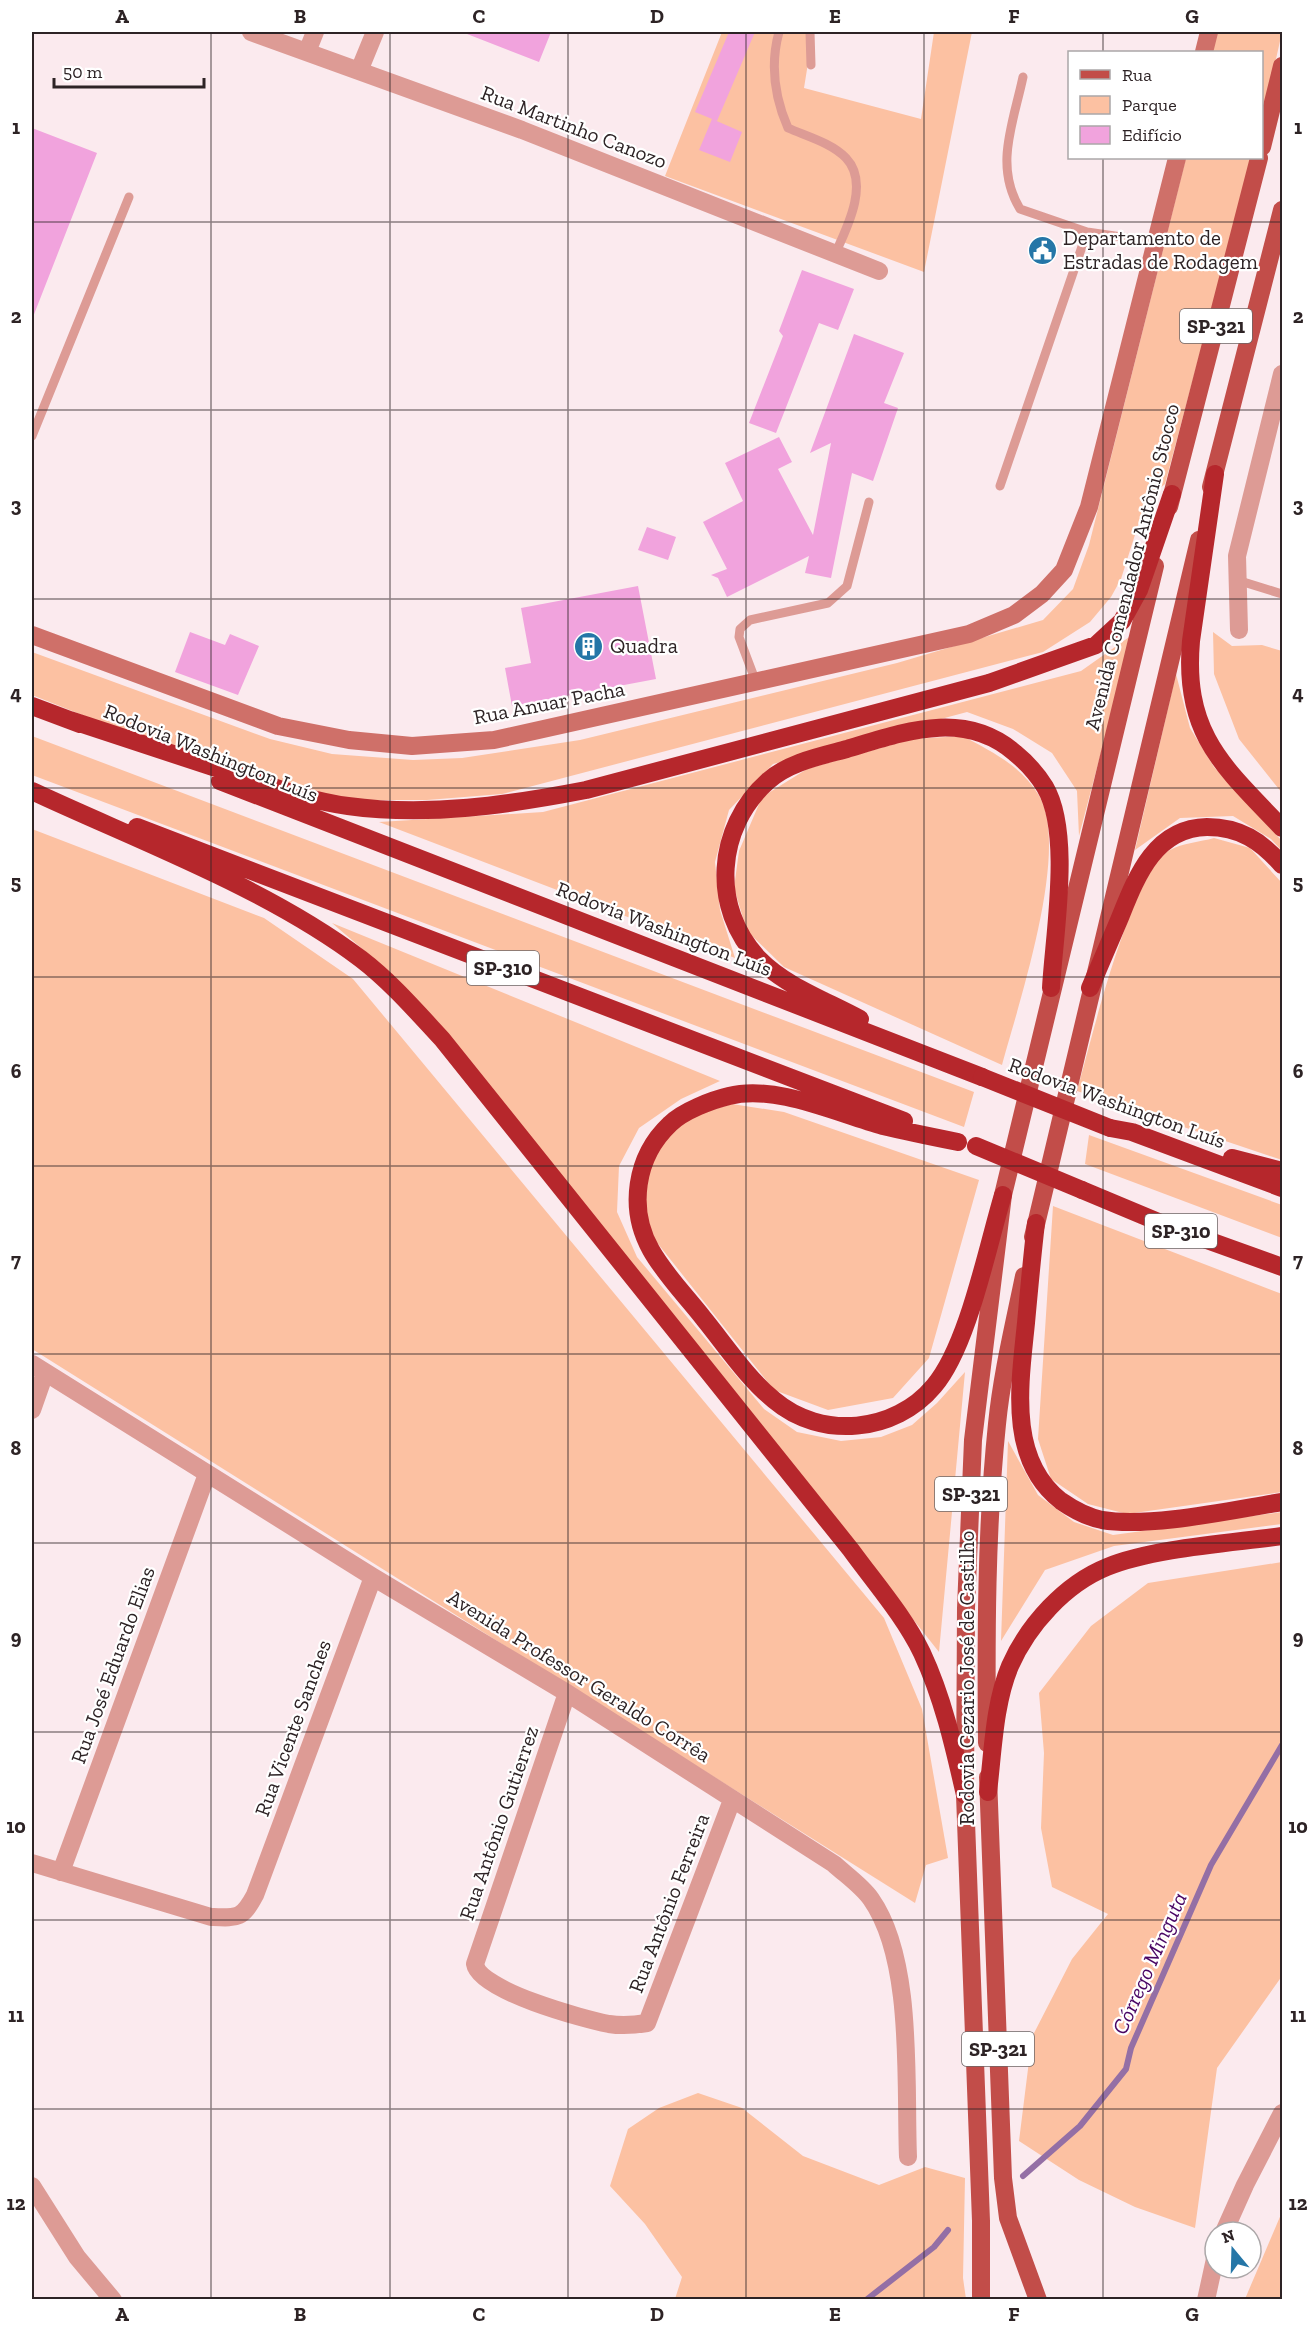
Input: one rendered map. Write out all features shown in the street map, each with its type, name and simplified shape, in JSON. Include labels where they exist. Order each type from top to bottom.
[{"type":"highway","points":[[1215,474],[1188,668],[1191,696],[1210,748],[1226,770],[1282,828]]},
{"type":"highway","points":[[70,720],[299,795],[346,806],[391,810],[453,809],[506,804],[576,792],[990,683],[1052,663],[1096,645],[1122,621],[1139,590],[1172,494]]},
{"type":"highway","name":"Rodovia Washington Luís","points":[[32,706],[70,720],[127,746],[925,1054],[1110,1128],[1132,1132],[1282,1188]]},
{"type":"highway","points":[[925,1054],[776,973],[759,959],[732,922],[726,893],[725,864],[729,841],[753,795],[770,779],[796,764],[911,730],[943,726],[974,730],[1004,744],[1028,764],[1045,786],[1057,814],[1059,835],[1051,988]]},
{"type":"highway","points":[[32,789],[239,886],[320,930],[362,960],[400,993],[442,1039],[851,1550],[900,1616],[921,1652],[940,1699],[965,1795]]},
{"type":"highway","name":"SP-310","points":[[32,789],[958,1142],[976,1146],[1168,1226],[1282,1267]]},
{"type":"highway","points":[[1090,988],[1137,876],[1155,849],[1174,834],[1196,828],[1227,827],[1253,837],[1282,865]]},
{"type":"highway","points":[[958,1142],[884,1126],[825,1108],[765,1094],[730,1096],[671,1123],[652,1145],[640,1170],[638,1213],[652,1251],[713,1330],[774,1401],[814,1422],[859,1427],[893,1419],[915,1404],[934,1387],[952,1360],[1003,1195]]},
{"type":"highway","points":[[1132,1132],[1282,1171]]},
{"type":"highway","points":[[1036,1223],[1020,1390],[1022,1433],[1033,1468],[1047,1490],[1075,1511],[1101,1520],[1132,1523],[1282,1502]]},
{"type":"highway","points":[[1168,1226],[1282,1278]]},
{"type":"highway","points":[[988,1792],[1001,1697],[1010,1667],[1033,1627],[1066,1592],[1107,1567],[1151,1555],[1282,1536]]},
{"type":"main road","points":[[1263,143],[1282,66]]},
{"type":"main road","name":"Avenida Comendador Antônio Stocco","points":[[1051,988],[1172,494],[1259,159]]},
{"type":"main road","name":"SP-321","points":[[1215,474],[1282,210]]},
{"type":"main road","points":[[1090,988],[1215,474]]},
{"type":"main road","name":"Rodovia Cezario José de Castilho","points":[[981,2300],[981,2221],[965,1795],[966,1608],[973,1440],[1003,1195],[1051,988]]},
{"type":"main road","name":"Rodovia Cezario José de Castilho","points":[[1038,2300],[1008,2218],[1003,2178],[988,1792],[986,1625],[997,1422],[1007,1354],[1090,988]]},
{"type":"street","name":"Rua Martinho Canozo","points":[[251,32],[522,130],[879,271]]},
{"type":"street","points":[[307,52],[315,32]]},
{"type":"street","points":[[359,71],[375,32]]},
{"type":"street","points":[[1203,51],[1209,32]]},
{"type":"street","points":[[1156,242],[1177,159]]},
{"type":"street","name":"Rua Anuar Pacha","points":[[32,635],[278,726],[349,740],[412,746],[494,740],[969,634],[1014,615],[1042,594],[1064,570],[1089,507],[1156,242]]},
{"type":"street","points":[[1239,630],[1237,556],[1282,375]]},
{"type":"street","points":[[32,1410],[38,1368]]},
{"type":"street","name":"Avenida Professor Geraldo Corrêa","points":[[38,1368],[373,1577],[567,1692],[834,1864],[871,1898],[893,1941],[903,2011],[908,2157]]},
{"type":"street","name":"Rua José Eduardo Elias","points":[[61,1872],[207,1474]]},
{"type":"street","name":"Rua Vicente Sanches","points":[[61,1872],[211,1917],[234,1918],[246,1912],[255,1895],[373,1577]]},
{"type":"street","name":"Rua Antônio Gutierrez","points":[[567,1692],[476,1968],[479,1975],[500,1988],[569,2013],[610,2024],[647,2023]]},
{"type":"street","name":"Rua Antônio Ferreira","points":[[647,2023],[732,1800]]},
{"type":"street","points":[[32,1863],[61,1872]]},
{"type":"street","points":[[1229,2220],[1282,2114]]},
{"type":"street","points":[[32,2186],[77,2257],[113,2300]]},
{"type":"street","points":[[1206,2300],[1210,2280]]},
{"type":"lane","points":[[779,32],[775,46],[774,89],[788,128],[832,148],[846,158],[856,179],[851,217],[835,254]]},
{"type":"lane","points":[[810,32],[811,65]]},
{"type":"lane","points":[[1023,77],[1005,165],[1009,191],[1020,209],[1087,232],[1156,242]]},
{"type":"lane","points":[[32,436],[129,197]]},
{"type":"lane","points":[[1000,486],[1087,232]]},
{"type":"lane","points":[[756,682],[739,637],[741,628],[750,620],[828,603],[837,597],[847,586],[869,502]]},
{"type":"lane","points":[[1237,580],[1282,594]]},
{"type":"green space","points":[[722,32],[813,32],[804,88],[921,119],[934,32],[972,32],[924,272],[665,176]]},
{"type":"green space","points":[[1217,32],[1282,32],[1263,118],[1263,51],[1212,51]]},
{"type":"green space","points":[[1186,159],[1252,159],[1165,484],[1146,500],[1121,579],[1111,597],[1090,622],[1043,652],[502,794],[427,800],[344,800],[295,789],[135,736],[32,695],[32,652],[270,739],[332,754],[413,760],[462,758],[580,740],[897,663],[1043,620],[1073,589],[1089,545]]},
{"type":"green space","points":[[1213,632],[1232,646],[1262,645],[1282,651],[1282,793],[1239,739],[1214,674]]},
{"type":"green space","points":[[1132,635],[1079,836],[1077,791],[1052,753],[1013,729],[967,712],[773,764],[729,810],[715,862],[720,910],[735,958],[379,822],[543,812],[1081,671]]},
{"type":"green space","points":[[1176,674],[1190,728],[1214,767],[1282,841],[1282,851],[1271,839],[1233,816],[1180,818],[1135,850]]},
{"type":"green space","points":[[32,736],[974,1092],[964,1127],[32,775]]},
{"type":"green space","points":[[963,736],[1005,760],[1023,775],[1038,794],[1047,818],[1049,850],[1039,927],[1002,1065],[784,967],[747,931],[734,888],[739,851],[762,797],[807,769],[912,739]]},
{"type":"green space","points":[[32,829],[264,918],[353,979],[884,1618],[922,1709],[948,1858],[926,1865],[915,1903],[32,1349]]},
{"type":"green space","points":[[1214,838],[1250,848],[1282,883],[1282,1160],[1077,1091],[1114,962],[1141,890],[1155,865],[1170,850]]},
{"type":"green space","points":[[332,923],[720,1081],[681,1099],[639,1128],[619,1166],[617,1212],[637,1257],[764,1409],[797,1432],[841,1441],[881,1437],[912,1425],[937,1403],[965,1372],[939,1652],[438,1022],[387,970]]},
{"type":"green space","points":[[732,1104],[784,1112],[979,1180],[929,1358],[893,1398],[828,1410],[774,1390],[647,1230],[640,1179],[664,1136],[695,1115]]},
{"type":"green space","points":[[1089,1135],[1282,1205],[1282,1238],[1085,1164]]},
{"type":"green space","points":[[1053,1206],[1282,1294],[1282,1492],[1127,1514],[1088,1504],[1051,1479],[1038,1439]]},
{"type":"green space","points":[[1008,1441],[1038,1495],[1074,1522],[1113,1535],[1282,1512],[1282,1524],[1114,1546],[1045,1570],[1001,1641]]},
{"type":"green space","points":[[1282,1562],[1282,1976],[1217,2068],[1195,2228],[1135,2207],[1079,2180],[1019,2141],[1032,2037],[1072,1959],[1108,1914],[1052,1887],[1041,1828],[1044,1753],[1039,1693],[1091,1626],[1148,1583]]},
{"type":"green space","points":[[698,2093],[742,2108],[803,2156],[879,2185],[925,2167],[965,2178],[963,2278],[966,2299],[675,2299],[682,2277],[645,2224],[610,2186],[628,2129],[659,2108]]},
{"type":"green space","points":[[1282,2212],[1282,2299],[1245,2299],[1253,2280],[1263,2280],[1263,2257]]},
{"type":"building","points":[[462,32],[551,32],[539,62]]},
{"type":"building","points":[[729,32],[755,32],[717,121],[695,112]]},
{"type":"building","points":[[712,119],[742,132],[730,162],[699,150]]},
{"type":"building","points":[[32,128],[97,153],[33,317],[32,317]]},
{"type":"building","points":[[802,270],[854,289],[838,330],[819,323],[776,433],[749,423],[783,336],[779,331]]},
{"type":"building","points":[[854,334],[904,353],[884,403],[898,408],[873,481],[852,473],[831,578],[805,573],[809,556],[727,597],[718,578],[711,575],[727,569],[703,522],[743,501],[725,463],[779,437],[792,462],[778,469],[813,535],[831,443],[810,453]]},
{"type":"building","points":[[647,527],[676,537],[668,560],[638,550]]},
{"type":"building","name":"Quadra","points":[[638,586],[656,679],[512,706],[505,668],[531,663],[521,608]]},
{"type":"building","points":[[190,632],[225,645],[230,634],[259,646],[238,695],[175,672]]},
{"type":"waterway","name":"Córrego Minguta","points":[[1023,2176],[1080,2126],[1126,2069],[1131,2048],[1211,1865],[1282,1745]]},
{"type":"waterway","name":"Córrego Minguta","points":[[866,2300],[934,2247],[948,2230]]},
{"type":"place","name":"Departamento de Estradas de Rodagem","points":[[1042,250]]},
{"type":"place","name":"Quadra","points":[[589,646]]}]
